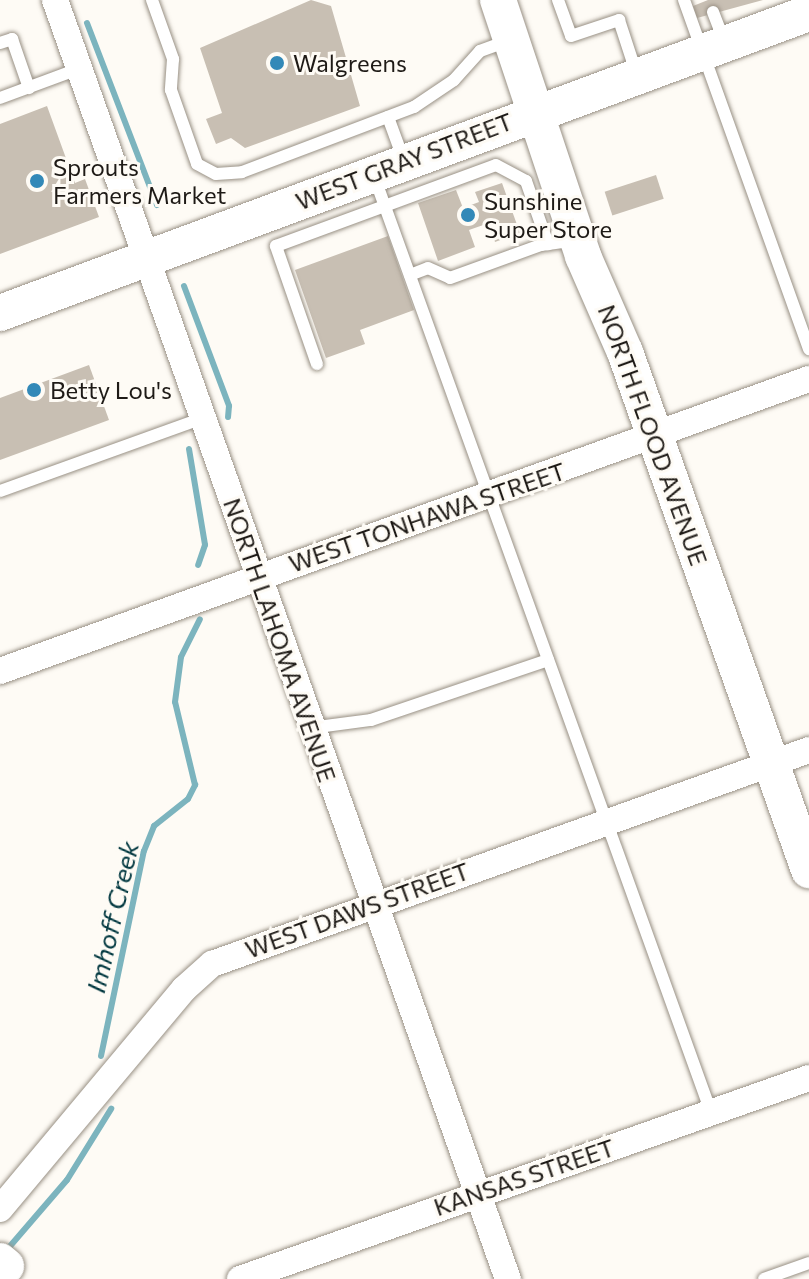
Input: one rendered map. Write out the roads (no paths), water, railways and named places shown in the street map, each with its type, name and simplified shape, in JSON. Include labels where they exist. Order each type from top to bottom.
[{"type":"street","name":"NORTH LAHOMA AVENUE","points":[[55,0],[256,577],[508,1279]]},
{"type":"street","name":"NORTH FLOOD AVENUE","points":[[500,1],[535,112],[563,242],[655,437],[809,870]]},
{"type":"street","name":"WEST GRAY STREET","points":[[0,313],[146,257],[270,230],[313,214],[387,180],[453,143],[637,75],[711,21],[809,13]]},
{"type":"street","name":"WEST TONHAWA STREET","points":[[0,671],[809,379]]},
{"type":"street","name":"WEST DAWS STREET","points":[[0,1209],[196,977],[244,949],[809,750]]},
{"type":"street","name":"KANSAS STREET","points":[[240,1279],[809,1078]]},
{"type":"lane","points":[[152,0],[173,59],[176,106],[197,164],[205,170],[242,172],[426,101],[480,51],[512,39]]},
{"type":"lane","points":[[558,0],[571,36],[619,20],[637,75]]},
{"type":"lane","points":[[684,0],[711,21],[809,349]]},
{"type":"lane","points":[[0,43],[12,39],[29,88]]},
{"type":"lane","points":[[0,98],[78,69]]},
{"type":"lane","points":[[388,117],[387,180],[410,275],[711,1112]]},
{"type":"lane","points":[[453,143],[466,176]]},
{"type":"lane","points":[[387,180],[466,176],[496,165],[526,181],[563,242],[450,278],[428,268],[410,275]]},
{"type":"lane","points":[[270,230],[317,364]]},
{"type":"lane","points":[[0,491],[203,418]]},
{"type":"lane","points":[[310,728],[371,720],[548,660]]},
{"type":"lane","points":[[764,1279],[809,1263]]},
{"type":"waterway","name":"Imhoff Creek","points":[[87,23],[157,205]]},
{"type":"waterway","name":"Imhoff Creek","points":[[184,286],[229,406],[228,417]]},
{"type":"waterway","name":"Imhoff Creek","points":[[189,449],[205,545],[198,565]]},
{"type":"waterway","name":"Imhoff Creek","points":[[101,1056],[144,851],[154,826],[188,799],[195,785],[175,702],[181,657],[200,619]]},
{"type":"waterway","name":"Imhoff Creek","points":[[5,1252],[67,1180],[111,1109]]},
{"type":"place","name":"Walgreens","points":[[277,63]]},
{"type":"place","name":"Sprouts Farmers Market","points":[[37,181]]},
{"type":"place","name":"Sunshine Super Store","points":[[468,215]]},
{"type":"place","name":"Betty Lou's","points":[[34,390]]}]
